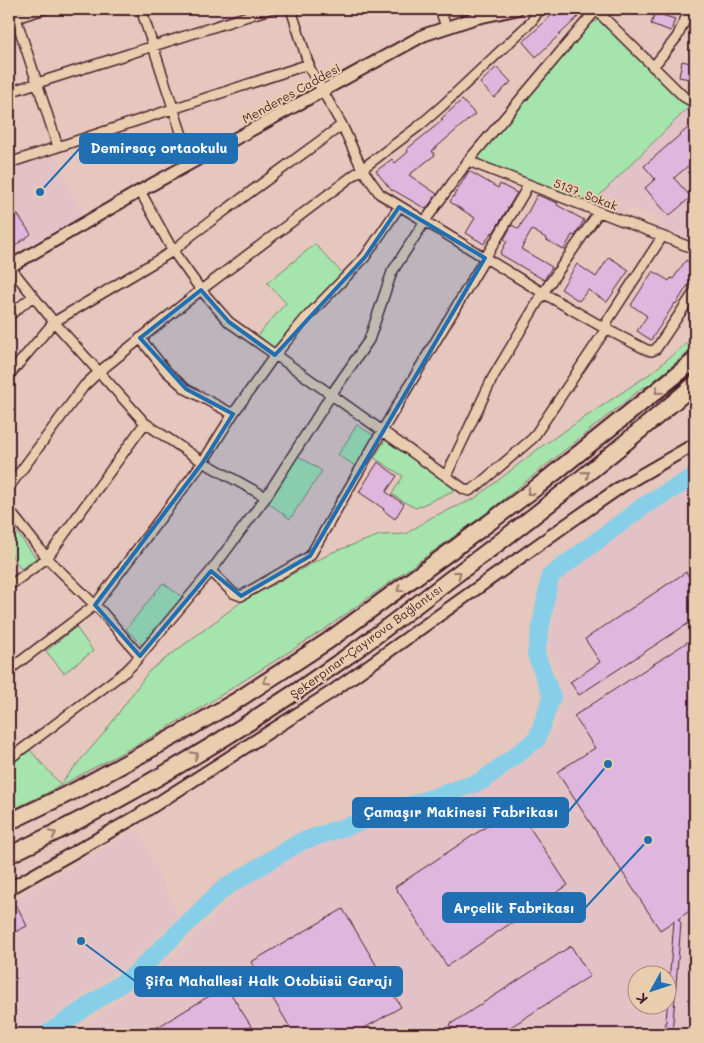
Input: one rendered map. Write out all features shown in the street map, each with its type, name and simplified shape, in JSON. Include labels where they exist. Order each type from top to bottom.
[{"type":"highway","name":"Şekerpınar-Çayırova Bağlantısı","points":[[9,822],[76,790],[180,734],[244,696],[328,641],[537,487],[695,360]]},
{"type":"highway","name":"Şekerpınar-Çayırova Bağlantısı","points":[[9,855],[85,817],[171,770],[291,695],[346,657],[502,540],[647,425],[695,384]]},
{"type":"street","points":[[45,9],[13,16],[58,146]]},
{"type":"street","points":[[141,9],[191,163]]},
{"type":"street","points":[[9,92],[270,9]]},
{"type":"street","points":[[291,9],[309,64],[342,125],[362,169],[380,194],[543,293],[596,323],[607,324],[647,350],[652,351],[656,349],[695,291]]},
{"type":"street","points":[[440,9],[446,27]]},
{"type":"street","name":"Menderes Caddesi","points":[[9,266],[140,191],[424,35],[475,18],[517,9]]},
{"type":"street","points":[[9,487],[84,386],[100,371],[201,290],[419,126],[531,22],[540,9]]},
{"type":"street","points":[[9,759],[126,671],[211,571],[266,497],[330,395],[370,340],[392,272],[425,222],[468,161],[596,9],[684,97],[695,103]]},
{"type":"street","points":[[653,67],[677,37],[690,9]]},
{"type":"street","points":[[9,162],[309,64]]},
{"type":"street","points":[[9,375],[54,322],[173,251],[193,234],[342,125]]},
{"type":"street","name":"5137. Sokak","points":[[468,161],[695,249]]},
{"type":"street","points":[[211,571],[233,593],[241,596],[310,556],[528,185]]},
{"type":"street","points":[[140,191],[173,251],[201,290],[229,322],[382,432],[464,489],[469,490],[474,489],[533,438],[662,237]]},
{"type":"street","points":[[9,670],[95,605],[202,462],[275,355],[305,319],[365,257],[399,207]]},
{"type":"street","points":[[446,476],[493,377],[543,293],[599,212]]},
{"type":"street","points":[[9,266],[54,322],[145,423],[202,462],[266,497]]},
{"type":"street","points":[[9,316],[33,296]]},
{"type":"street","points":[[140,338],[166,371],[186,389],[233,414]]},
{"type":"street","points":[[9,586],[47,558],[145,423]]},
{"type":"street","points":[[9,889],[136,817],[330,693],[563,526],[622,486],[695,444]]},
{"type":"street","points":[[9,510],[47,558],[95,605],[140,656]]},
{"type":"highlighted area","points":[[399,207],[485,258],[310,556],[241,596],[211,571],[140,656],[95,605],[203,462],[233,414],[186,389],[140,338],[201,290],[229,322],[275,355],[365,257]]},
{"type":"shaded area","points":[[689,107],[695,110],[695,245],[655,229],[658,218],[628,207],[619,216],[590,205]]},
{"type":"shaded area","points":[[55,154],[82,216],[9,256],[9,168]]},
{"type":"shaded area","points":[[695,485],[695,1034],[74,1034],[158,971],[247,883],[326,835],[458,797],[502,778],[539,750],[555,733],[561,711],[558,671],[548,653],[559,579],[664,502]]},
{"type":"shaded area","points":[[138,829],[179,918],[128,963],[34,1031],[9,1031],[9,903]]},
{"type":"green space","points":[[599,20],[689,107],[590,205],[481,163],[479,156],[592,23]]},
{"type":"green space","points":[[315,244],[342,273],[305,311],[273,348],[258,335],[286,303],[267,283]]},
{"type":"green space","points":[[695,336],[695,351],[692,349],[488,512],[325,629],[153,736],[47,793],[9,811],[9,766],[30,750],[60,784],[104,733],[149,671],[241,602],[333,552],[380,535],[406,534],[432,517],[474,499],[542,446],[651,373]]},
{"type":"green space","points":[[357,425],[376,437],[357,467],[338,455]]},
{"type":"green space","points":[[385,440],[457,489],[416,508],[392,494],[403,476],[374,458]]},
{"type":"green space","points":[[295,454],[322,471],[290,519],[266,501]]},
{"type":"green space","points":[[9,522],[36,558],[21,569],[9,552]]},
{"type":"green space","points":[[163,583],[182,597],[143,644],[141,644],[126,629]]},
{"type":"green space","points":[[76,627],[93,651],[64,673],[46,651]]},
{"type":"building","points":[[570,9],[578,17],[536,57],[523,42],[554,13],[556,15],[563,11],[565,14]]},
{"type":"building","points":[[655,13],[675,19],[671,31],[651,24]]},
{"type":"building","points":[[682,61],[695,64],[695,80],[679,77]]},
{"type":"building","points":[[497,67],[511,82],[494,98],[480,83]]},
{"type":"building","points":[[462,100],[475,114],[432,151],[435,155],[409,175],[437,194],[426,209],[392,191],[376,171],[392,159],[395,163],[408,152],[407,149],[443,120],[441,119]]},
{"type":"building","points":[[689,127],[695,134],[695,164],[690,168],[688,166],[674,178],[691,197],[669,216],[645,188],[655,179],[644,166]]},
{"type":"building","points":[[469,171],[498,188],[500,184],[517,193],[493,233],[484,244],[466,233],[475,218],[450,202]]},
{"type":"building","points":[[537,195],[558,203],[557,205],[584,220],[575,236],[572,235],[564,250],[532,230],[521,249],[552,267],[544,280],[500,254],[507,241],[504,239],[512,225],[519,229]]},
{"type":"building","points":[[9,202],[31,234],[12,248],[9,244]]},
{"type":"building","points":[[609,257],[629,270],[607,302],[588,290],[579,301],[561,289],[577,264],[596,277]]},
{"type":"building","points":[[686,260],[695,266],[695,274],[651,340],[637,331],[647,316],[631,305],[653,271],[669,281],[671,278],[673,279]]},
{"type":"building","points":[[378,462],[397,476],[386,492],[404,504],[395,519],[359,492]]},
{"type":"building","points":[[686,572],[695,586],[695,619],[579,695],[570,682],[600,662],[585,639]]},
{"type":"building","points":[[695,637],[695,907],[678,919],[681,923],[676,985],[676,966],[670,966],[674,921],[660,930],[557,772],[595,748],[574,716]]},
{"type":"building","points":[[516,807],[568,885],[447,966],[395,887]]},
{"type":"building","points":[[17,906],[27,926],[9,935],[9,910]]},
{"type":"building","points":[[343,909],[401,1007],[354,1034],[294,1034],[251,962]]},
{"type":"building","points":[[571,946],[590,976],[500,1034],[455,1034],[449,1025]]},
{"type":"building","points":[[226,986],[256,1034],[146,1034]]},
{"type":"building","points":[[666,1016],[673,1016],[672,1034],[665,1034]]},
{"type":"waterway","points":[[47,1034],[135,974],[223,889],[300,842],[482,781],[537,739],[552,697],[536,654],[550,576],[645,505],[695,476]]},
{"type":"place","name":"Demirsaç ortaokulu","points":[[40,192]]},
{"type":"place","name":"Çamaşır Makinesi Fabrikası","points":[[608,764]]},
{"type":"place","name":"Arçelik Fabrikası","points":[[648,840]]},
{"type":"place","name":"Şifa Mahallesi Halk Otobüsü Garajı","points":[[81,941]]}]
